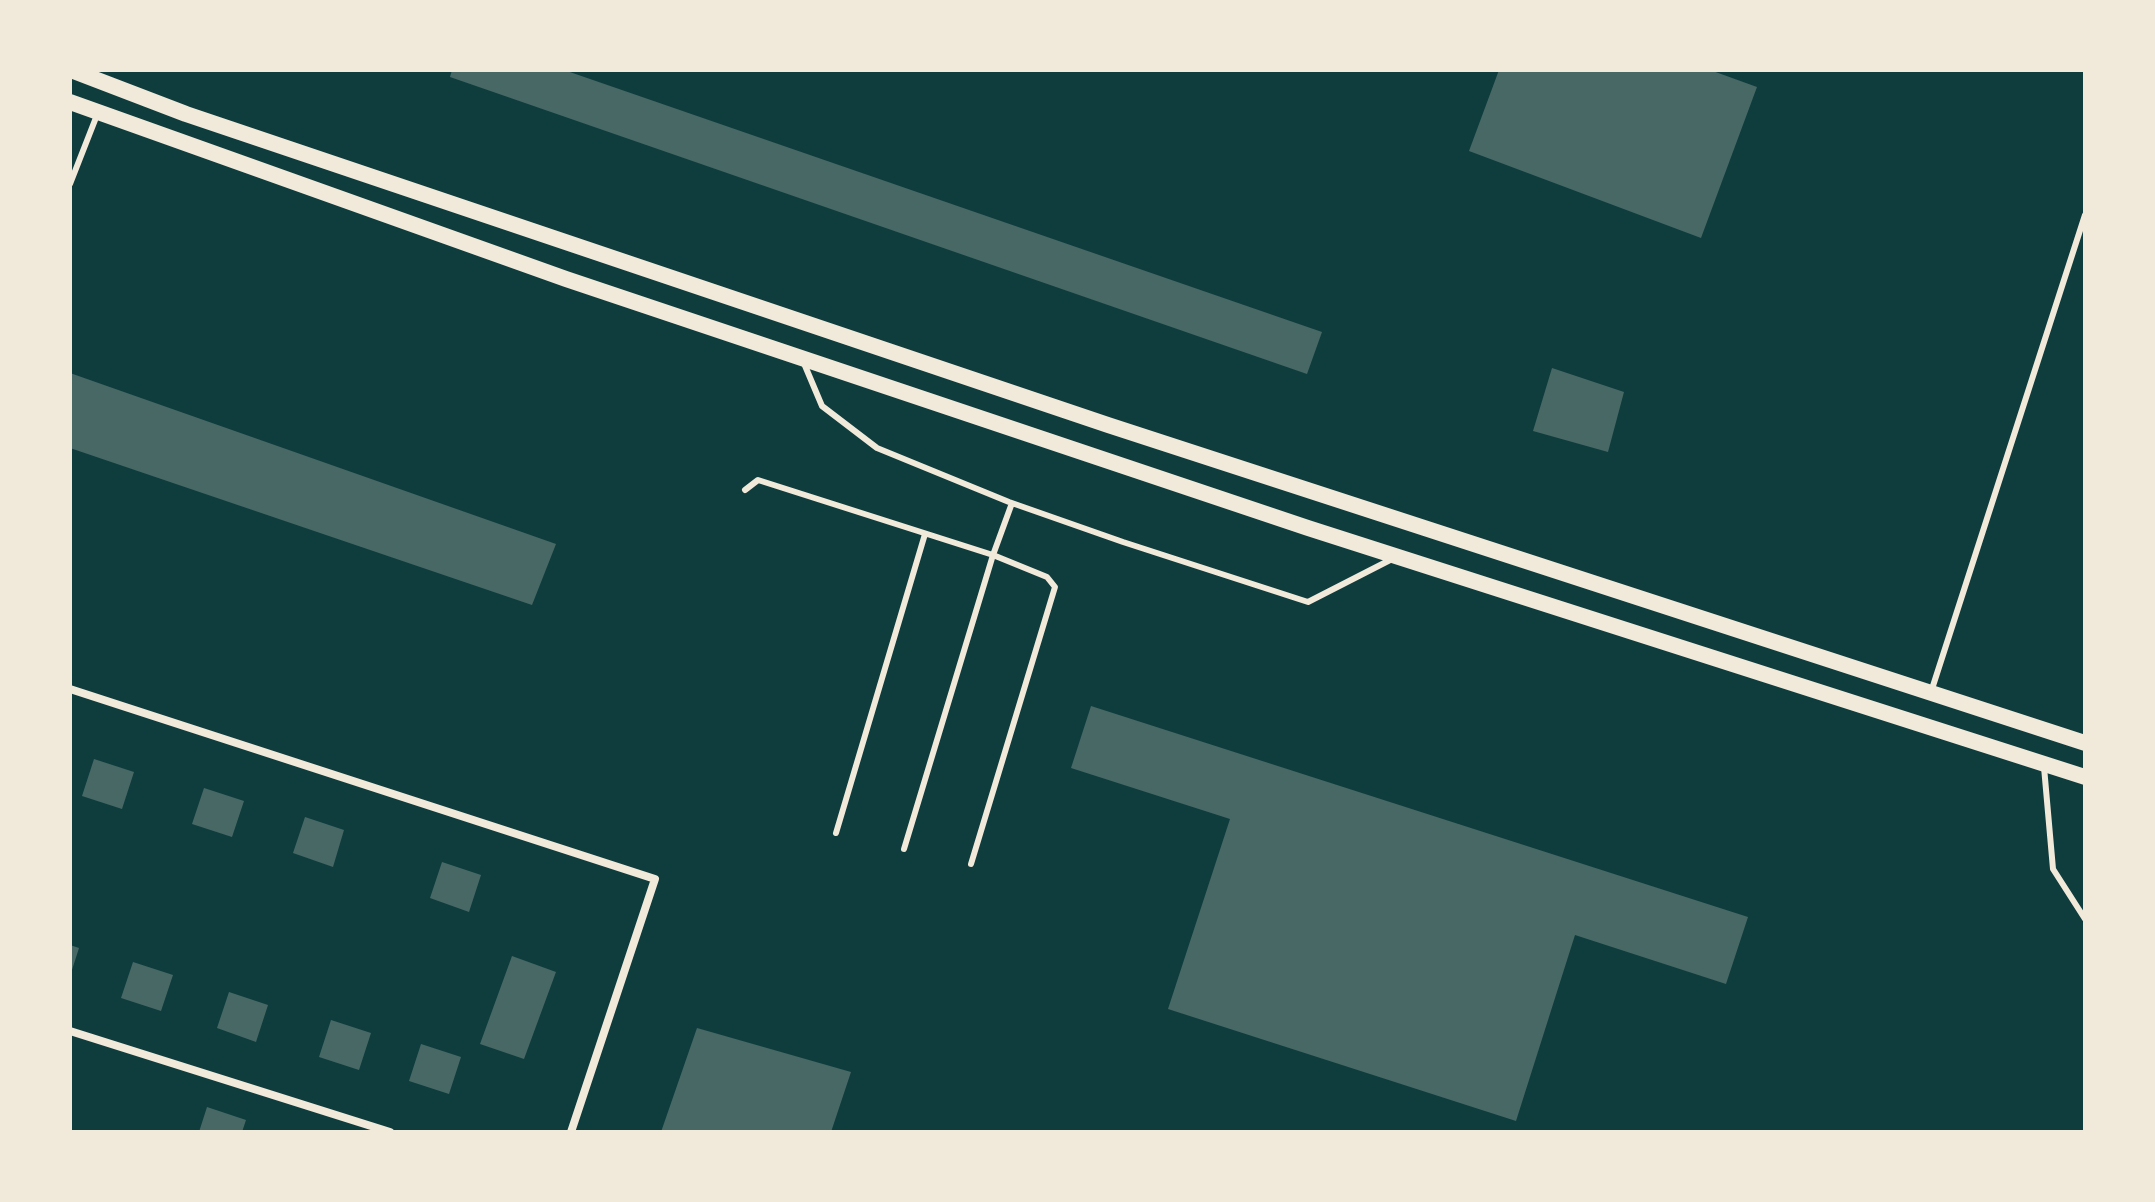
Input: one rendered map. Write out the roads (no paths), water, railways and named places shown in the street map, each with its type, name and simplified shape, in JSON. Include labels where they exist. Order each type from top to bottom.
[{"type":"main road","points":[[71,70],[186,114],[1108,425],[2085,743]]},
{"type":"main road","points":[[70,102],[566,279],[1397,557],[2085,777]]},
{"type":"street","points":[[70,689],[655,879],[571,1132]]},
{"type":"street","points":[[70,1031],[390,1132]]},
{"type":"lane","points":[[70,184],[98,112]]},
{"type":"lane","points":[[1931,692],[2085,215]]},
{"type":"lane","points":[[801,357],[822,406],[877,448],[1012,503],[1308,602],[1397,557]]},
{"type":"lane","points":[[745,490],[758,480],[993,555],[1047,577],[1055,587],[971,864]]},
{"type":"lane","points":[[904,849],[993,555],[1012,503]]},
{"type":"lane","points":[[836,833],[925,534]]},
{"type":"lane","points":[[2044,764],[2053,869],[2085,919]]}]
